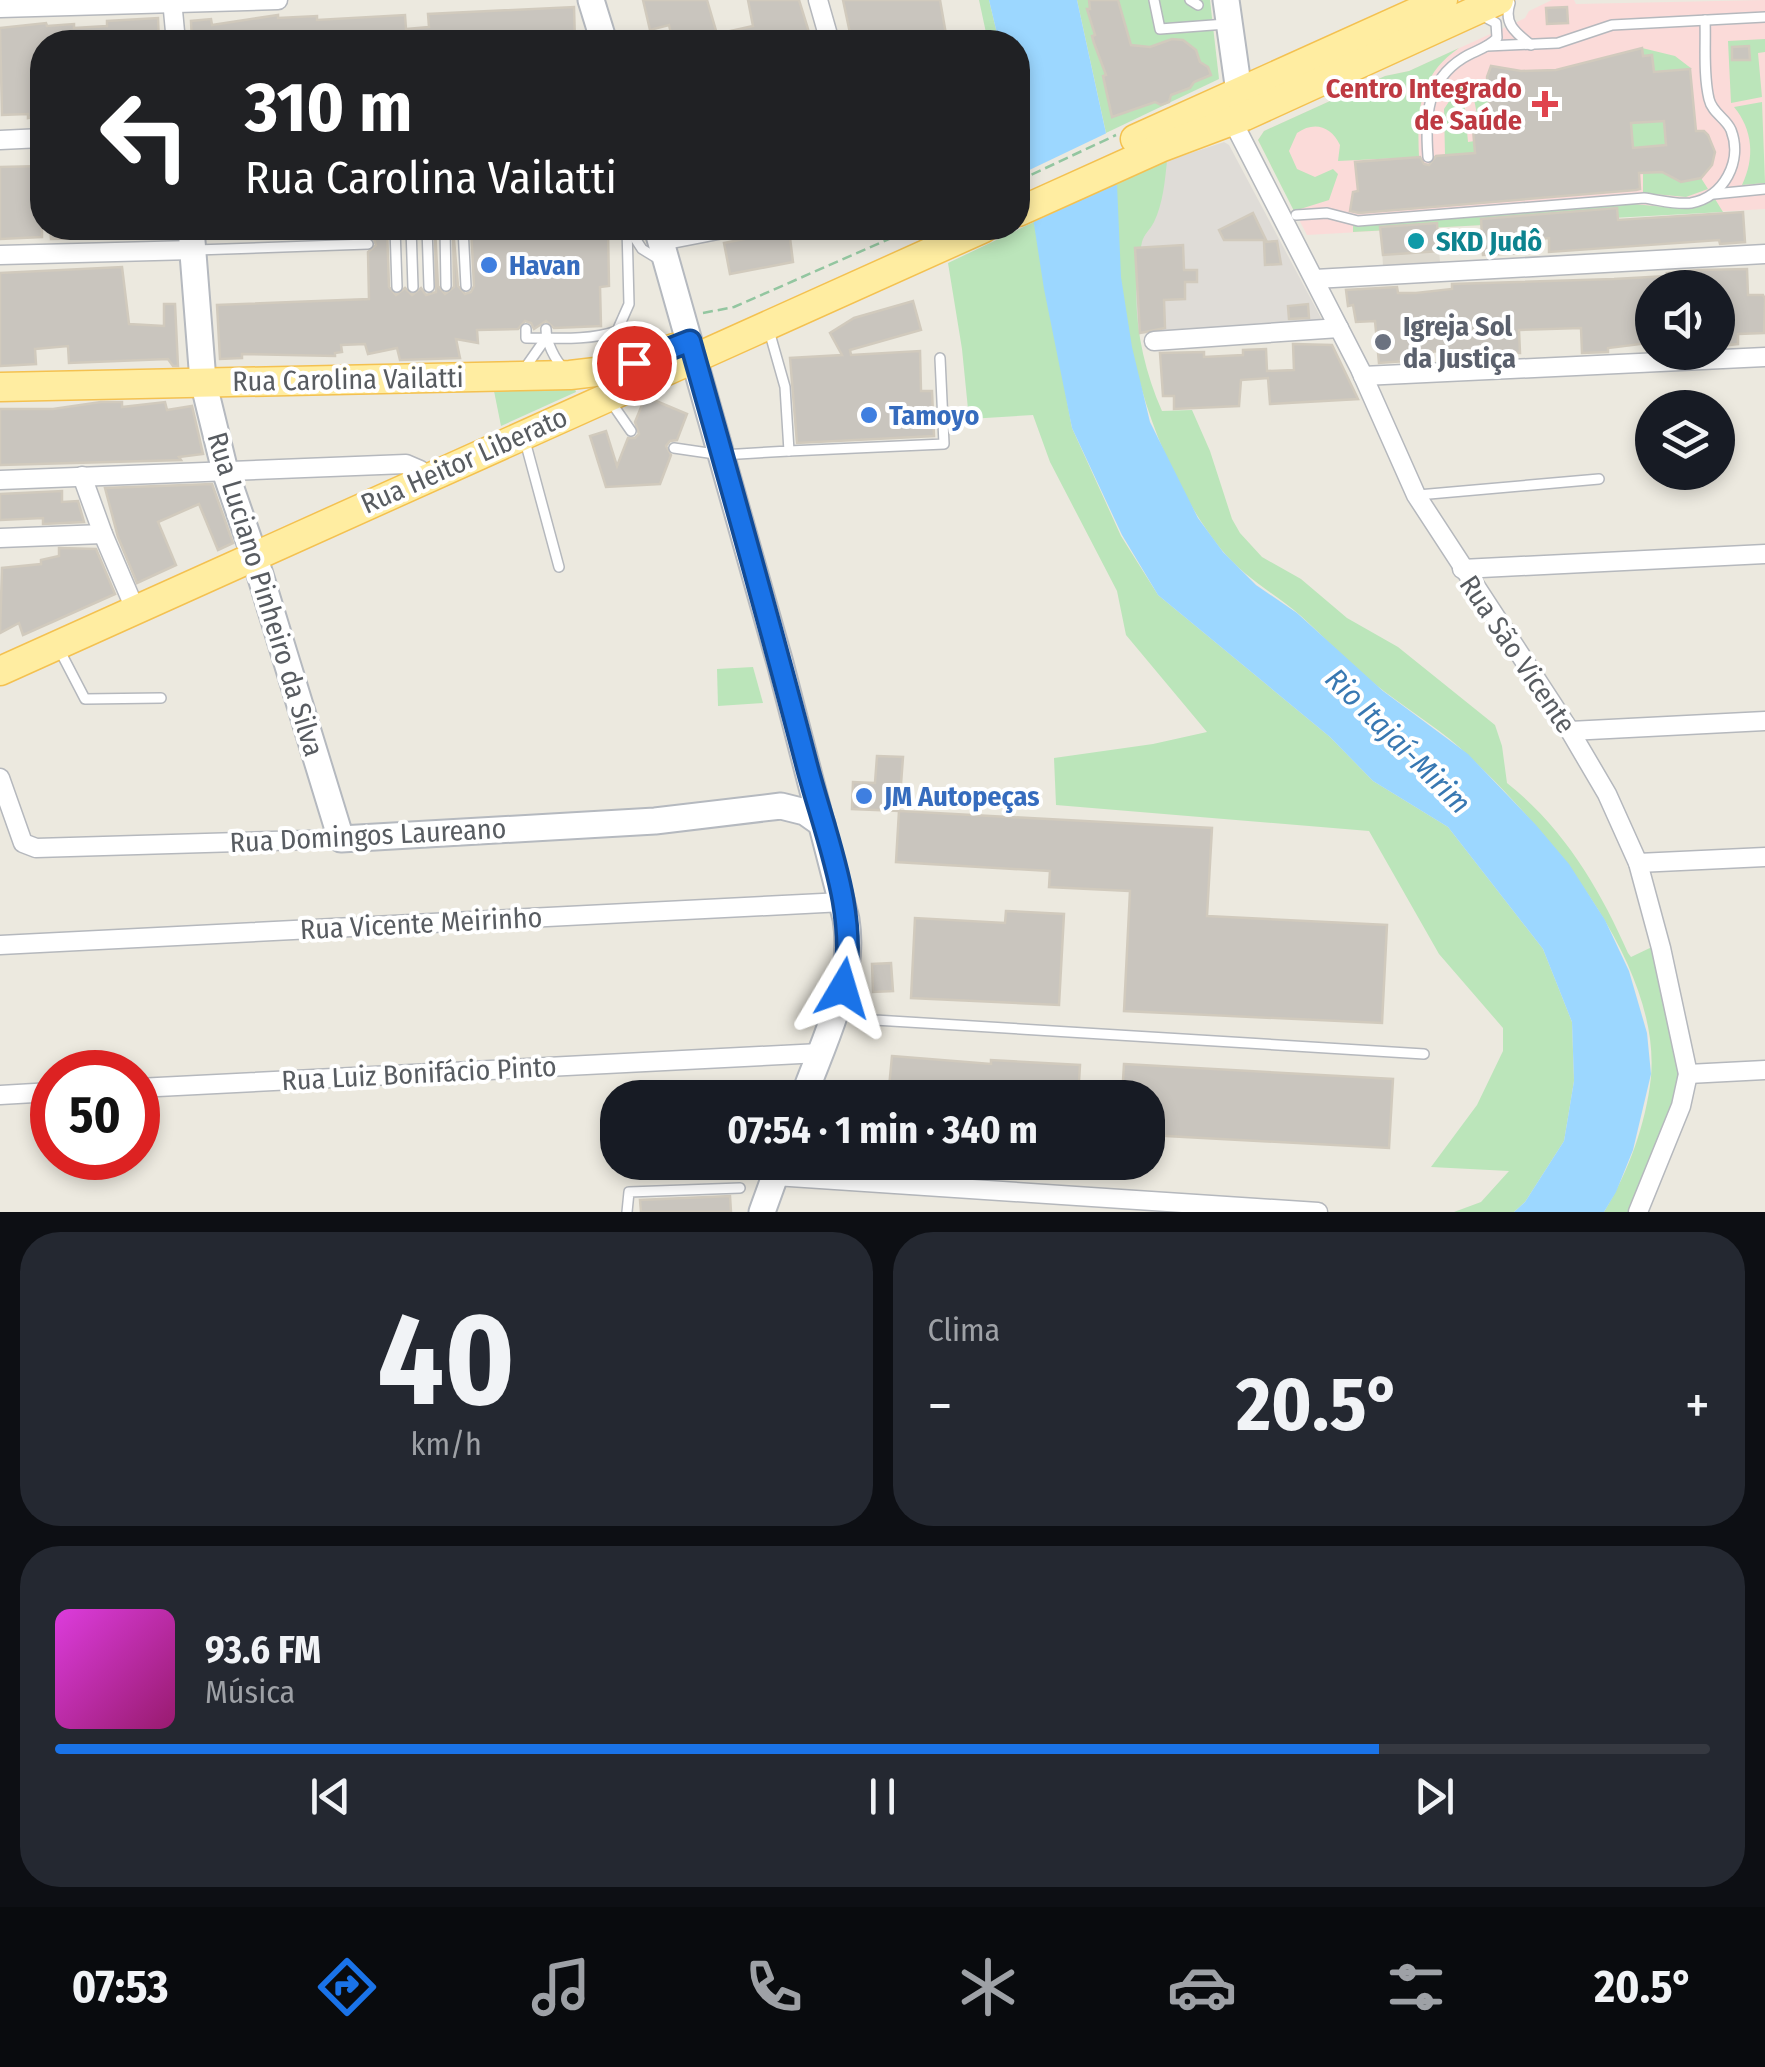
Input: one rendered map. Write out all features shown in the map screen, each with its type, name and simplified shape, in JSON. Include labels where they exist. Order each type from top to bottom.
[{"type":"main road","points":[[590,0],[600,30]]},
{"type":"main road","points":[[1030,206],[1238,92],[1443,0]]},
{"type":"main road","points":[[1030,189],[1156,139],[1232,120],[1499,0]]},
{"type":"main road","points":[[1224,7],[1238,92]]},
{"type":"main road","name":"Rua Luciano Pinheiro da Silva","points":[[192,240],[203,382],[225,471],[341,838]]},
{"type":"main road","name":"Rua Heitor Liberato","points":[[0,671],[606,396],[919,240]]},
{"type":"main road","name":"Rua Heitor Liberato","points":[[692,350],[768,326],[958,240]]},
{"type":"main road","points":[[662,244],[843,902],[850,952],[843,988],[810,1080]]},
{"type":"main road","name":"Rua Carolina Vailatti","points":[[0,386],[570,374],[614,370],[692,350]]},
{"type":"main road","points":[[782,806],[803,793],[810,777]]},
{"type":"main road","points":[[782,806],[805,812],[822,824]]},
{"type":"main road","name":"Rua Domingos Laureano","points":[[341,838],[655,821],[782,806]]},
{"type":"main road","points":[[762,1212],[774,1180]]},
{"type":"street","points":[[0,8],[278,0]]},
{"type":"street","points":[[818,0],[827,30]]},
{"type":"street","points":[[173,2],[175,30]]},
{"type":"street","name":"Rua São Vicente","points":[[1232,120],[1363,376],[1416,495],[1570,731],[1607,794],[1638,863],[1688,1074],[1680,1106],[1638,1212]]},
{"type":"street","points":[[0,140],[30,139]]},
{"type":"street","points":[[0,255],[180,240]]},
{"type":"street","points":[[1315,279],[1765,254]]},
{"type":"street","points":[[1154,342],[1339,328]]},
{"type":"street","points":[[1363,376],[1765,357]]},
{"type":"street","points":[[0,480],[406,464],[420,470],[426,478]]},
{"type":"street","points":[[82,476],[102,534],[136,609]]},
{"type":"street","points":[[0,538],[102,534]]},
{"type":"street","points":[[1462,569],[1765,554]]},
{"type":"street","points":[[1570,731],[1765,721]]},
{"type":"street","name":"Rua Domingos Laureano","points":[[0,778],[23,843],[36,848],[341,838]]},
{"type":"street","points":[[1638,863],[1765,857]]},
{"type":"street","name":"Rua Vicente Meirinho","points":[[0,944],[843,902]]},
{"type":"street","name":"Rua Luiz Bonifácio Pinto","points":[[160,1087],[820,1053]]},
{"type":"street","points":[[1688,1074],[1765,1070]]},
{"type":"street","points":[[0,1095],[30,1093]]},
{"type":"street","points":[[916,1180],[1318,1212]]},
{"type":"lane","points":[[1154,0],[1160,29],[1224,7]]},
{"type":"lane","points":[[1512,0],[1507,15],[1511,28],[1531,45]]},
{"type":"lane","points":[[1428,157],[1426,112],[1434,91],[1456,62],[1497,38],[1498,26],[1471,13]]},
{"type":"lane","points":[[1486,46],[1568,41],[1612,25],[1765,16]]},
{"type":"lane","points":[[1705,20],[1708,97],[1715,112],[1728,124],[1735,150],[1728,178],[1712,194]]},
{"type":"lane","points":[[1296,215],[1328,212],[1358,220],[1644,198],[1687,203],[1712,194],[1765,190]]},
{"type":"lane","points":[[227,240],[368,244]]},
{"type":"lane","points":[[395,240],[398,288]]},
{"type":"lane","points":[[411,240],[413,287]]},
{"type":"lane","points":[[427,240],[429,286]]},
{"type":"lane","points":[[445,240],[446,286]]},
{"type":"lane","points":[[464,240],[466,286]]},
{"type":"lane","points":[[526,329],[526,338],[546,333],[600,337],[616,331],[629,304],[628,240]]},
{"type":"lane","points":[[636,240],[642,249],[662,244]]},
{"type":"lane","points":[[768,326],[785,387],[789,452]]},
{"type":"lane","points":[[546,333],[558,362],[570,374]]},
{"type":"lane","points":[[519,376],[546,333]]},
{"type":"lane","points":[[674,448],[722,455],[944,444],[940,358]]},
{"type":"lane","points":[[606,396],[631,431]]},
{"type":"lane","points":[[523,434],[558,567]]},
{"type":"lane","points":[[1416,495],[1599,480]]},
{"type":"lane","points":[[57,645],[85,699],[161,698]]},
{"type":"lane","points":[[834,1012],[875,1020],[1424,1054]]},
{"type":"lane","points":[[628,1212],[629,1192],[740,1188]]},
{"type":"path","points":[[1030,175],[1119,133]]},
{"type":"path","points":[[714,310],[734,308],[887,240]]},
{"type":"shaded area","name":"Centro Integrado de Saúde","points":[[1552,0],[1574,0],[1576,4],[1765,0],[1765,209],[1307,235],[1258,140],[1264,131],[1519,21],[1529,11]]},
{"type":"shaded area","points":[[1224,142],[1321,318],[1139,334],[1094,195],[1167,161]]},
{"type":"shaded area","points":[[1437,227],[1440,262],[1383,266],[1381,231]]},
{"type":"green space","points":[[979,0],[989,0],[996,30],[985,30]]},
{"type":"green space","points":[[1077,0],[1210,0],[1219,79],[1106,133]]},
{"type":"green space","points":[[1765,39],[1765,52],[1758,53],[1762,97],[1731,103],[1728,41]]},
{"type":"green space","points":[[1459,48],[1435,71],[1423,96],[1419,157],[1338,161],[1340,145],[1327,130],[1310,127],[1297,133],[1289,151],[1297,169],[1315,177],[1333,169],[1338,174],[1329,200],[1294,211],[1258,140],[1264,131],[1385,76],[1409,71]]},
{"type":"green space","points":[[1642,48],[1675,56],[1692,69],[1654,72],[1652,56],[1643,56]]},
{"type":"green space","points":[[1460,85],[1468,142],[1482,140],[1474,99],[1489,99],[1539,148],[1445,155],[1444,109]]},
{"type":"green space","points":[[1762,102],[1765,183],[1742,185],[1749,165],[1750,144],[1734,107]]},
{"type":"green space","points":[[1683,119],[1666,145],[1633,148],[1624,124]]},
{"type":"green space","points":[[1167,161],[1160,208],[1142,242],[1136,285],[1142,349],[1162,411],[1192,410],[1232,519],[1262,557],[1301,579],[1347,618],[1398,647],[1495,725],[1507,783],[1563,839],[1605,906],[1628,953],[1631,957],[1654,946],[1674,1026],[1679,1075],[1666,1124],[1629,1212],[1604,1212],[1628,1165],[1645,1112],[1651,1077],[1649,1033],[1638,989],[1593,901],[1531,821],[1469,756],[1374,683],[1301,616],[1229,559],[1171,467],[1152,422],[1127,327],[1117,230],[1117,184]]},
{"type":"green space","points":[[1662,172],[1681,182],[1701,178],[1708,189],[1686,197],[1643,193],[1643,173]]},
{"type":"green space","points":[[1715,199],[1723,212],[1353,232],[1353,226],[1633,204],[1688,209]]},
{"type":"green space","points":[[1034,222],[1072,428],[1121,536],[1158,595],[1330,737],[1373,781],[1448,827],[1543,949],[1572,1022],[1574,1081],[1564,1141],[1525,1202],[1514,1212],[1454,1212],[1481,1202],[1509,1171],[1431,1167],[1477,1105],[1503,1051],[1503,1028],[1439,954],[1369,831],[1056,805],[1054,758],[1207,732],[1126,635],[1117,591],[1050,462],[1033,415],[969,419],[948,263],[996,240],[1030,240],[1030,224]]},
{"type":"green space","points":[[494,391],[576,392],[501,426]]},
{"type":"green space","points":[[753,667],[763,703],[718,706],[717,669]]},
{"type":"water","name":"Rio Itajaí-Mirim","points":[[989,0],[1077,0],[1117,184],[1121,277],[1132,347],[1150,422],[1198,518],[1223,552],[1256,585],[1297,613],[1383,691],[1468,754],[1569,864],[1605,920],[1629,971],[1647,1033],[1651,1074],[1633,1150],[1604,1212],[1514,1212],[1525,1202],[1564,1141],[1574,1081],[1572,1022],[1543,949],[1448,827],[1373,781],[1330,737],[1158,595],[1122,535],[1072,428],[1044,289],[1030,199],[1030,30],[996,30]]},
{"type":"pier","points":[[1111,131],[1122,181],[1030,224],[1030,170]]},
{"type":"building","points":[[643,0],[707,0],[716,30],[670,30],[669,25],[650,30]]},
{"type":"building","points":[[748,0],[799,0],[808,30],[735,30],[753,26]]},
{"type":"building","points":[[843,0],[940,0],[945,30],[849,30]]},
{"type":"building","points":[[1089,0],[1118,0],[1131,45],[1150,47],[1172,39],[1183,40],[1196,50],[1211,75],[1171,95],[1169,102],[1155,102],[1112,117],[1103,76],[1106,75],[1092,36],[1095,35],[1087,9]]},
{"type":"building","points":[[574,7],[575,30],[191,30],[191,21],[211,19],[212,25],[278,15],[317,16],[317,20],[405,15],[406,29],[429,27],[428,14]]},
{"type":"building","points":[[1567,7],[1568,23],[1547,24],[1546,8]]},
{"type":"building","points":[[158,18],[158,30],[30,30],[30,118],[28,114],[2,115],[0,28],[46,23],[74,24],[74,28],[107,26],[107,21]]},
{"type":"building","points":[[1749,46],[1750,60],[1732,60],[1732,47]]},
{"type":"building","points":[[1642,48],[1643,56],[1652,55],[1654,72],[1690,69],[1696,131],[1708,135],[1715,152],[1712,165],[1701,178],[1681,182],[1662,172],[1639,173],[1640,189],[1636,190],[1350,211],[1353,192],[1358,191],[1355,162],[1420,157],[1429,165],[1436,156],[1475,153],[1473,129],[1491,127],[1487,77],[1491,66],[1521,71],[1556,70]],"holes":[[[1664,121],[1666,145],[1633,148],[1631,123]]]},
{"type":"building","points":[[30,166],[30,238],[0,239],[0,167]]},
{"type":"building","points":[[1617,208],[1618,220],[1743,212],[1745,242],[1720,244],[1719,240],[1549,252],[1549,238],[1525,240],[1525,253],[1483,255],[1481,219]]},
{"type":"building","points":[[1253,213],[1266,240],[1224,240],[1219,230]]},
{"type":"building","name":"SKD Judô","points":[[1437,223],[1439,251],[1383,255],[1380,227]]},
{"type":"building","points":[[374,240],[387,240],[389,287],[396,295],[405,288],[412,295],[421,288],[426,295],[436,292],[435,240],[438,286],[445,294],[454,287],[454,240],[458,286],[465,294],[474,286],[472,240],[608,240],[609,286],[600,287],[601,326],[554,328],[546,321],[534,329],[525,321],[518,329],[477,330],[478,343],[456,339],[460,358],[400,360],[397,348],[368,354],[365,344],[341,345],[342,352],[335,356],[242,354],[242,358],[220,359],[217,305],[369,299],[368,252],[376,245]]},
{"type":"building","points":[[790,240],[793,262],[730,274],[724,243]]},
{"type":"building","points":[[1277,241],[1281,264],[1265,265],[1264,242]]},
{"type":"building","points":[[1183,245],[1184,270],[1197,270],[1197,282],[1185,282],[1185,299],[1164,300],[1165,328],[1140,333],[1135,248]]},
{"type":"building","points":[[122,267],[129,324],[164,326],[164,304],[175,304],[178,366],[168,359],[69,363],[68,346],[35,349],[36,364],[0,366],[0,273]]},
{"type":"building","points":[[1747,269],[1748,295],[1763,295],[1765,299],[1764,333],[1738,334],[1735,344],[1735,270],[1699,270]]},
{"type":"building","points":[[1635,278],[1635,345],[1608,348],[1608,352],[1582,353],[1581,328],[1519,330],[1520,353],[1458,352],[1448,357],[1440,351],[1405,354],[1405,361],[1379,363],[1375,321],[1356,322],[1346,290],[1397,287],[1398,293],[1416,293],[1452,289],[1452,284]]},
{"type":"building","name":"Tamoyo","points":[[913,301],[921,330],[850,350],[851,355],[920,351],[921,391],[932,391],[934,436],[797,443],[790,358],[842,355],[830,333],[854,318]]},
{"type":"building","points":[[1308,304],[1309,318],[1289,319],[1288,306]]},
{"type":"building","points":[[1293,344],[1332,345],[1358,399],[1270,404],[1268,378],[1241,380],[1239,406],[1174,409],[1174,396],[1163,396],[1160,353],[1204,352],[1204,357],[1243,355],[1243,350],[1266,349],[1267,371],[1294,370]]},
{"type":"building","points":[[649,398],[687,414],[677,440],[666,446],[671,455],[660,484],[606,487],[590,436],[606,431],[617,466],[628,438],[639,434],[635,422],[644,400]]},
{"type":"building","points":[[122,402],[122,407],[165,402],[167,410],[192,406],[203,454],[179,457],[181,460],[0,465],[0,409],[53,409]]},
{"type":"building","points":[[212,484],[233,543],[218,550],[199,504],[158,522],[176,565],[137,583],[118,537],[105,488]]},
{"type":"building","points":[[62,491],[62,502],[78,501],[84,522],[43,524],[43,518],[0,520],[0,494]]},
{"type":"building","points":[[59,548],[96,549],[115,594],[23,635],[19,623],[0,633],[2,568],[41,564],[41,560],[59,556]]},
{"type":"building","points":[[877,756],[903,757],[899,811],[852,809],[853,782],[875,783]]},
{"type":"building","points":[[899,811],[1212,828],[1207,916],[1387,925],[1382,1023],[1124,1011],[1130,891],[1049,887],[1050,871],[896,862]]},
{"type":"building","points":[[1006,911],[1064,914],[1059,1005],[911,998],[915,918],[1005,923]]},
{"type":"building","points":[[891,963],[893,991],[873,992],[872,964]]},
{"type":"building","points":[[892,1056],[991,1064],[991,1060],[1080,1065],[1079,1080],[890,1080]]},
{"type":"building","points":[[1124,1064],[1393,1079],[1389,1148],[1165,1136],[1165,1080],[1123,1080]]},
{"type":"building","points":[[730,1196],[731,1212],[641,1212],[640,1200]]},
{"type":"place","name":"Centro Integrado de Saúde","points":[[1545,104]]},
{"type":"place","name":"SKD Judô","points":[[1416,241]]},
{"type":"place","name":"Havan","points":[[489,265]]},
{"type":"place","name":"Igreja Sol da Justiça","points":[[1383,342]]},
{"type":"place","name":"Tamoyo","points":[[869,415]]},
{"type":"place","name":"JM Autopeças","points":[[864,796]]},
{"type":"route","points":[[634,363],[690,341],[843,902],[850,952],[843,988]]}]
